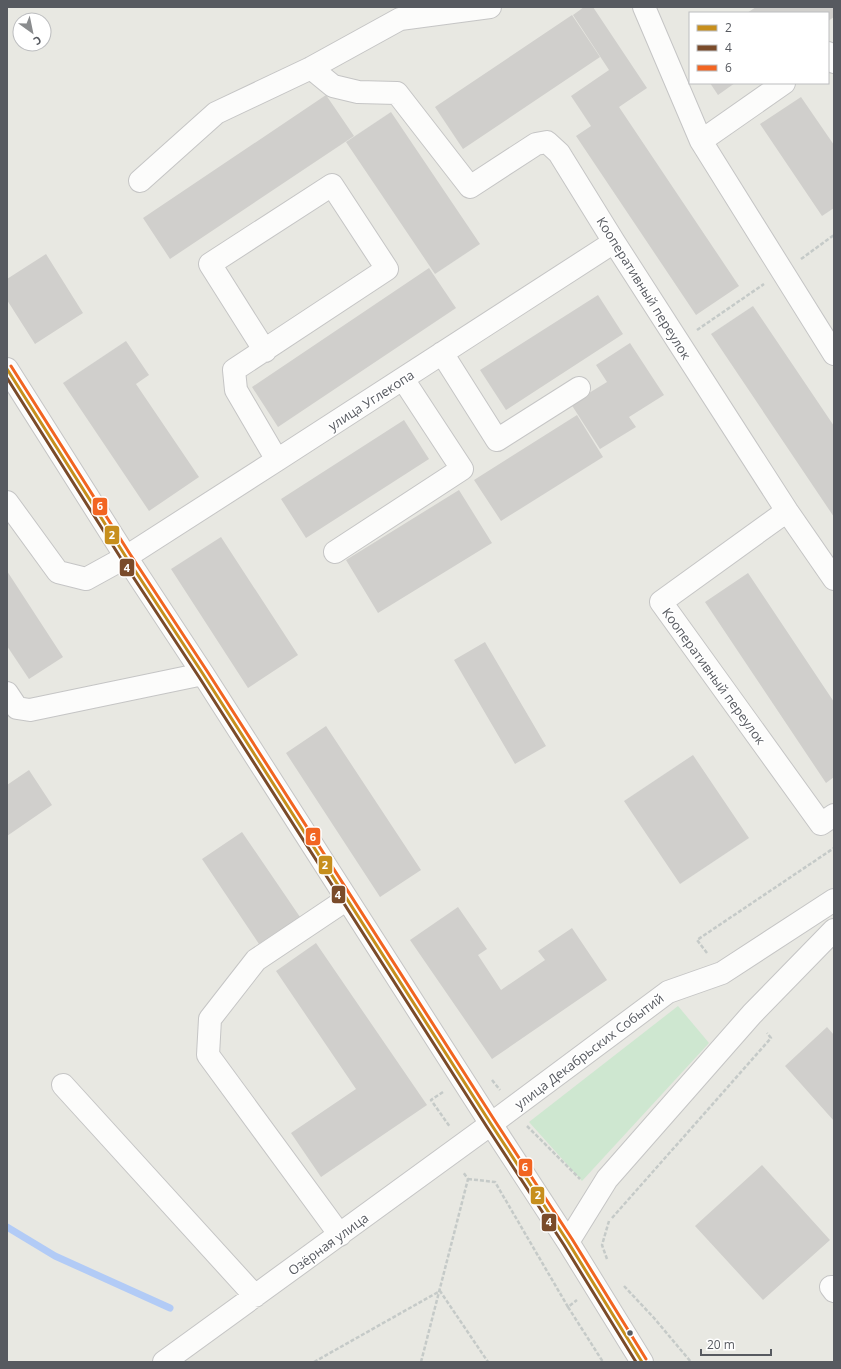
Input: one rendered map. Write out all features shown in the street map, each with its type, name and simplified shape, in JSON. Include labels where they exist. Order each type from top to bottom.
[{"type":"street","points":[[140,181],[216,113],[311,68],[400,19],[490,7]]},
{"type":"street","points":[[644,7],[701,141],[834,354]]},
{"type":"street","name":"Кооперативный переулок","points":[[311,68],[333,86],[358,92],[397,93],[470,187],[536,144],[547,142],[559,153],[786,512],[834,578]]},
{"type":"street","points":[[701,141],[783,84]]},
{"type":"street","points":[[265,351],[210,264],[332,185],[387,269],[265,351],[234,370],[236,390],[277,460]]},
{"type":"street","name":"улица Углекопа","points":[[7,502],[58,572],[86,579],[126,556],[277,460],[614,242]]},
{"type":"street","points":[[442,353],[497,440],[579,388]]},
{"type":"street","points":[[7,369],[568,1242],[642,1362]]},
{"type":"street","points":[[335,552],[462,469],[403,379]]},
{"type":"street","name":"Кооперативный переулок","points":[[786,512],[661,602],[821,824],[834,815]]},
{"type":"street","points":[[7,693],[17,708],[30,710],[203,674]]},
{"type":"street","points":[[340,1235],[208,1055],[210,1019],[256,960],[347,899]]},
{"type":"street","name":"улица Декабрьских Событий","points":[[491,1124],[668,992],[722,973],[834,900]]},
{"type":"street","points":[[568,1242],[607,1179],[752,1014],[834,930]]},
{"type":"street","points":[[63,1085],[255,1296]]},
{"type":"street","name":"Озёрная улица","points":[[164,1362],[491,1124]]},
{"type":"path","points":[[679,343],[834,235]]},
{"type":"path","points":[[609,1263],[602,1245],[609,1221],[771,1038]]},
{"type":"path","points":[[421,1362],[468,1178],[451,1154]]},
{"type":"path","points":[[314,1362],[440,1291]]},
{"type":"path","points":[[440,1291],[488,1362]]},
{"type":"path","points":[[568,1307],[603,1362]]},
{"type":"green space","points":[[678,1006],[709,1043],[582,1181],[529,1122]]},
{"type":"building","points":[[584,7],[593,7],[647,88],[619,107],[739,286],[696,315],[576,136],[591,126],[571,96],[609,70],[573,15]]},
{"type":"building","points":[[756,7],[834,7],[834,17],[829,20],[829,12],[748,12]]},
{"type":"building","points":[[572,15],[600,57],[463,149],[435,107]]},
{"type":"building","points":[[711,84],[734,84],[718,95]]},
{"type":"building","points":[[326,95],[354,136],[170,259],[143,218]]},
{"type":"building","points":[[801,97],[834,145],[834,208],[822,216],[760,124]]},
{"type":"building","points":[[391,112],[480,244],[435,274],[346,142]]},
{"type":"building","points":[[46,254],[83,313],[35,344],[7,300],[7,279]]},
{"type":"building","points":[[429,268],[456,308],[278,427],[252,387]]},
{"type":"building","points":[[598,295],[623,334],[506,410],[480,370]]},
{"type":"building","points":[[753,306],[834,426],[834,517],[711,334]]},
{"type":"building","points":[[126,341],[149,375],[136,384],[199,477],[149,511],[63,383]]},
{"type":"building","points":[[630,343],[664,395],[629,417],[636,427],[600,449],[571,404],[607,382],[596,365]]},
{"type":"building","points":[[577,415],[603,457],[501,521],[474,480]]},
{"type":"building","points":[[404,420],[429,459],[306,538],[281,499]]},
{"type":"building","points":[[459,490],[492,543],[378,613],[346,560]]},
{"type":"building","points":[[221,537],[298,655],[248,688],[171,569]]},
{"type":"building","points":[[7,571],[63,657],[29,679],[7,646]]},
{"type":"building","points":[[748,573],[834,702],[834,777],[826,783],[705,602]]},
{"type":"building","points":[[485,642],[546,746],[515,764],[454,660]]},
{"type":"building","points":[[326,726],[421,870],[380,897],[286,753]]},
{"type":"building","points":[[693,755],[749,838],[680,884],[624,801]]},
{"type":"building","points":[[29,770],[52,805],[7,836],[7,785]]},
{"type":"building","points":[[242,832],[300,917],[259,944],[202,859]]},
{"type":"building","points":[[458,907],[487,949],[478,955],[501,990],[545,960],[538,951],[572,928],[607,980],[492,1059],[410,940]]},
{"type":"building","points":[[316,943],[427,1105],[321,1177],[291,1133],[356,1089],[276,971]]},
{"type":"building","points":[[827,1027],[834,1035],[834,1121],[785,1066]]},
{"type":"building","points":[[762,1165],[830,1240],[763,1300],[695,1226]]},
{"type":"waterway","points":[[7,1227],[55,1256],[170,1308]]},
{"type":"transit line","name":"6","points":[[11,366],[130,554],[207,671],[572,1239],[646,1359]]},
{"type":"transit line","name":"2","points":[[7,369],[126,557],[203,674],[568,1242],[642,1362]]},
{"type":"transit line","name":"4","points":[[7,378],[122,560],[199,677],[564,1245],[636,1362]]}]
